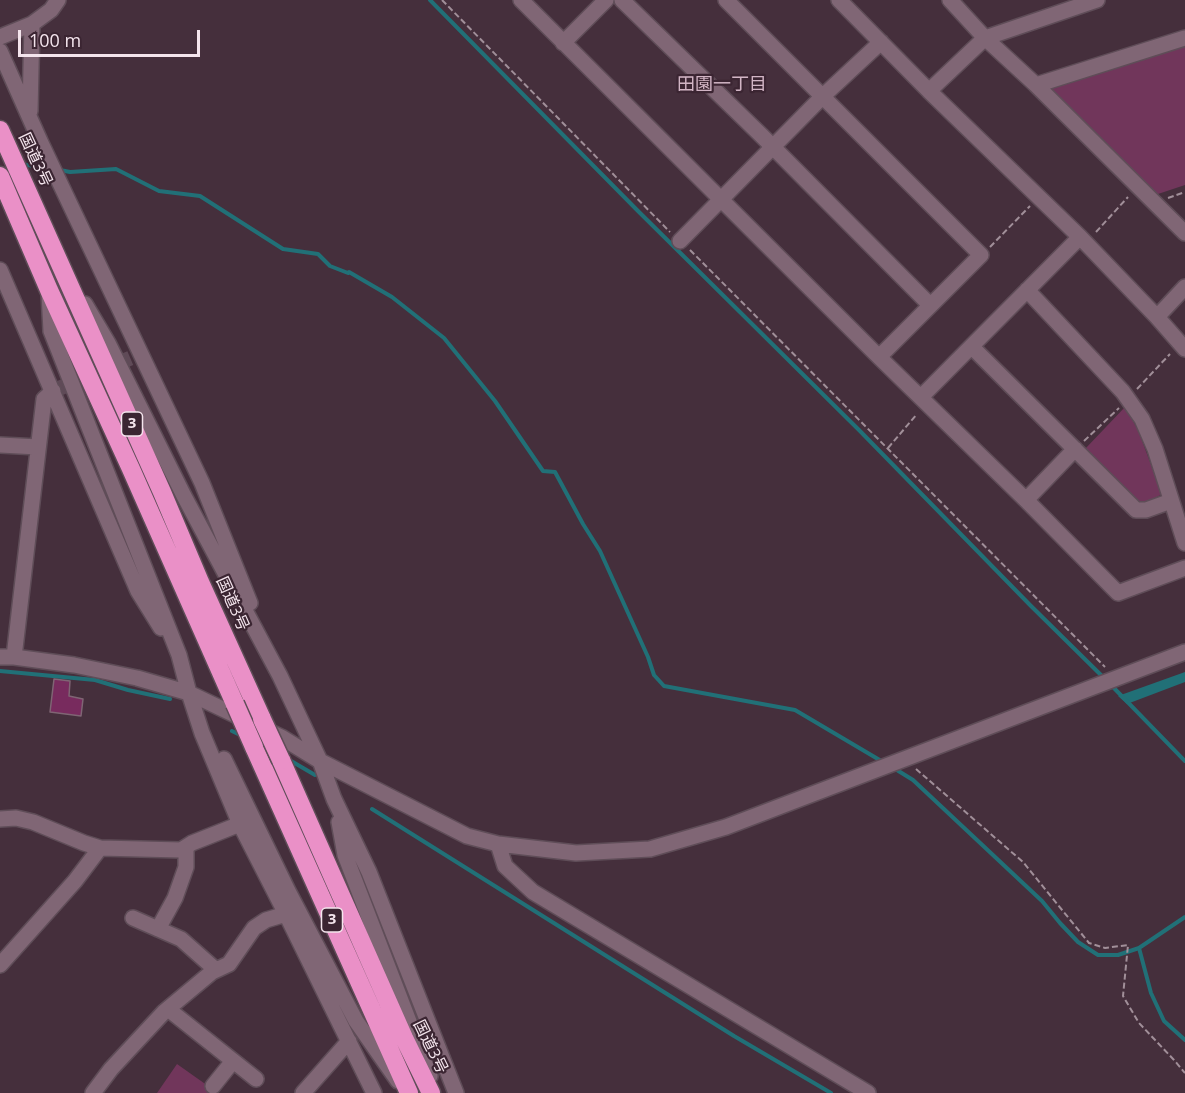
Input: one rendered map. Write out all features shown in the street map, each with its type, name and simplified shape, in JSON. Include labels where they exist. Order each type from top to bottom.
[{"type":"highway","name":"国道3号","points":[[0,130],[404,1038],[431,1093]]},
{"type":"highway","name":"3","points":[[0,176],[408,1093]]},
{"type":"street","points":[[58,0],[51,10],[0,47],[30,118],[202,483],[280,676]]},
{"type":"street","points":[[521,0],[1118,593],[1185,568]]},
{"type":"street","points":[[563,43],[606,0]]},
{"type":"street","points":[[622,0],[930,305]]},
{"type":"street","points":[[726,0],[981,255],[879,357]]},
{"type":"street","points":[[839,0],[1083,241],[1184,347]]},
{"type":"street","points":[[950,0],[985,38],[1036,85],[1185,233]]},
{"type":"street","points":[[929,91],[985,38],[1097,0]]},
{"type":"street","points":[[30,118],[32,24]]},
{"type":"street","points":[[1036,85],[1185,38]]},
{"type":"street","points":[[680,241],[823,96],[881,42]]},
{"type":"street","points":[[924,400],[1027,290],[1083,241]]},
{"type":"street","points":[[55,251],[108,343],[184,496],[280,676],[369,872],[456,1093]]},
{"type":"street","points":[[0,270],[138,591],[179,655]]},
{"type":"street","points":[[1157,317],[1185,287]]},
{"type":"street","points":[[49,290],[51,332],[179,655],[202,733],[240,824],[374,1093]]},
{"type":"street","points":[[1027,290],[1123,392],[1142,419],[1155,449],[1185,543]]},
{"type":"street","points":[[972,347],[1136,510],[1146,510],[1171,501]]},
{"type":"street","points":[[53,392],[44,399],[7,657],[74,665],[137,678],[189,693],[281,737],[320,761],[467,836],[498,844],[576,853],[650,849],[726,827],[1185,652]]},
{"type":"street","points":[[0,445],[38,447]]},
{"type":"street","points":[[1026,500],[1076,449]]},
{"type":"street","points":[[204,701],[212,734],[288,891],[356,1021],[408,1093]]},
{"type":"street","points":[[334,799],[345,855],[437,1093]]},
{"type":"street","points":[[0,819],[16,818],[33,822],[100,848],[181,850],[240,824]]},
{"type":"street","points":[[498,844],[505,866],[533,892],[868,1093]]},
{"type":"street","points":[[158,929],[179,888],[186,867],[186,847]]},
{"type":"street","points":[[0,964],[75,881],[100,848]]},
{"type":"street","points":[[93,1093],[111,1069],[168,1009],[216,970],[229,964],[254,928],[266,920],[286,914]]},
{"type":"street","points":[[133,918],[181,939],[216,970]]},
{"type":"street","points":[[168,1009],[256,1079]]},
{"type":"street","points":[[303,1093],[349,1041]]},
{"type":"street","points":[[213,1086],[233,1061]]},
{"type":"path","points":[[442,0],[1115,678]]},
{"type":"path","points":[[1083,241],[1138,186]]},
{"type":"path","points":[[1154,202],[1185,192]]},
{"type":"path","points":[[981,255],[1039,198]]},
{"type":"path","points":[[888,448],[924,400]]},
{"type":"path","points":[[905,759],[1023,862],[1089,943],[1105,948],[1128,945],[1123,996],[1139,1023],[1185,1073]]},
{"type":"shaded area","points":[[1185,42],[1185,185],[1155,195],[1042,87]]},
{"type":"shaded area","points":[[1125,407],[1138,430],[1162,494],[1150,501],[1138,503],[1085,449]]},
{"type":"shaded area","points":[[177,1064],[218,1093],[157,1093]]},
{"type":"water","points":[[1185,672],[1185,682],[1127,704],[1118,696]]},
{"type":"building","points":[[54,679],[70,681],[69,696],[83,699],[81,716],[50,712]]},
{"type":"waterway","points":[[430,0],[1104,678]]},
{"type":"waterway","points":[[21,164],[47,168]]},
{"type":"waterway","points":[[60,170],[70,172],[116,169],[159,191],[200,196],[283,249],[318,254],[330,266],[349,272],[392,297],[444,338],[495,401],[543,471],[555,472],[600,551],[654,675],[664,686],[795,710],[883,762]]},
{"type":"waterway","points":[[0,671],[95,680],[170,699]]},
{"type":"waterway","points":[[1112,686],[1185,761]]},
{"type":"waterway","points":[[232,731],[242,736]]},
{"type":"waterway","points":[[286,758],[315,775]]},
{"type":"waterway","points":[[892,767],[913,780],[1042,901],[1078,942],[1098,955],[1118,955],[1139,948],[1185,917]]},
{"type":"waterway","points":[[372,809],[734,1036],[831,1093]]},
{"type":"waterway","points":[[1139,948],[1151,993],[1164,1021],[1185,1040]]},
{"type":"tunnel","points":[[53,391],[140,354]]},
{"type":"district","name":"田園一丁目","points":[[722,85]]}]
